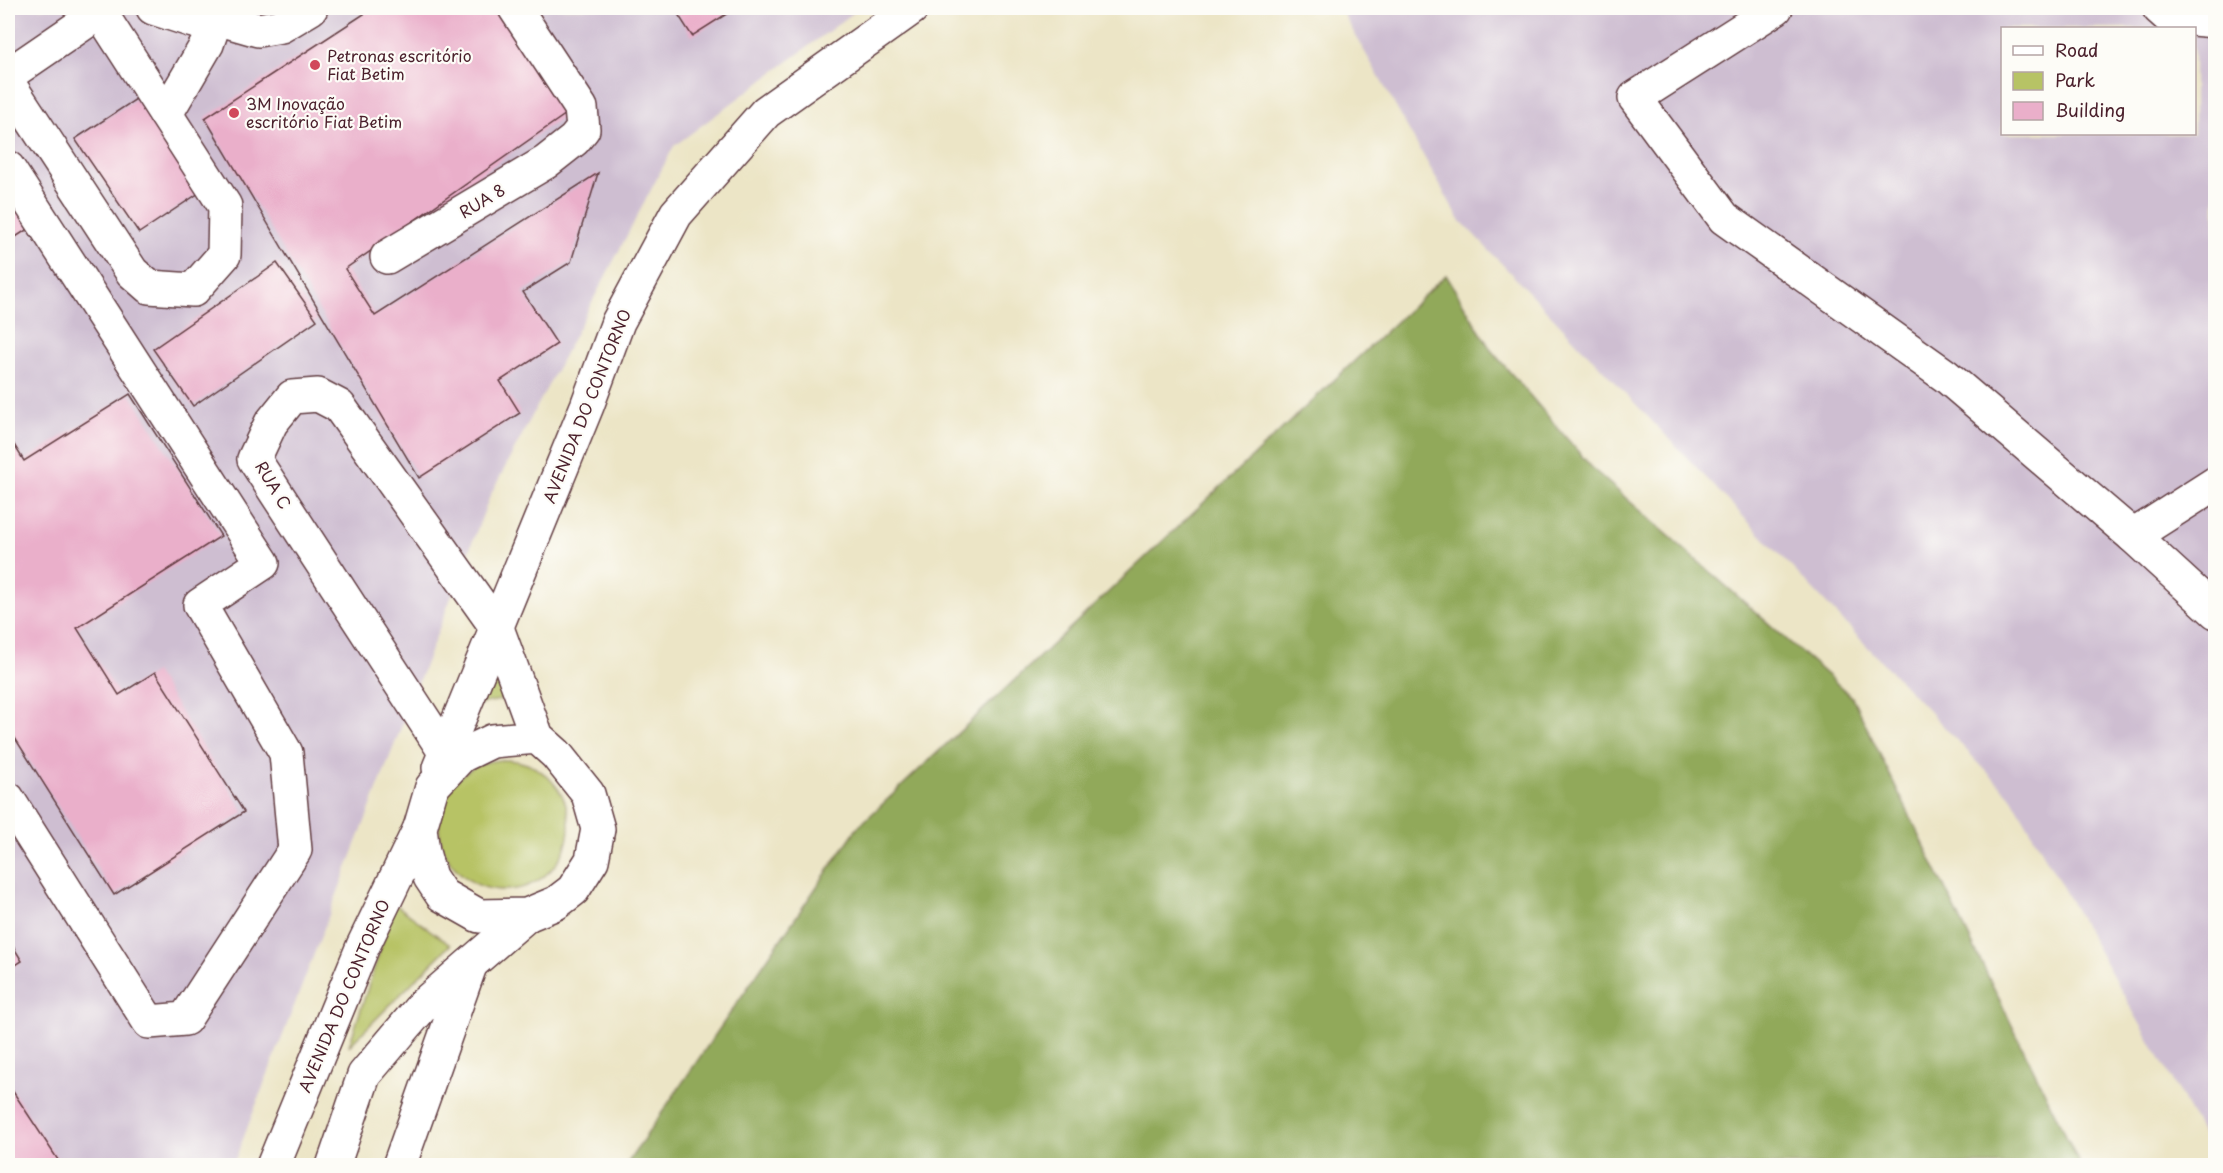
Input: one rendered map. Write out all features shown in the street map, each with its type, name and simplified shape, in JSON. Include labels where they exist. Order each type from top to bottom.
[{"type":"street","points":[[153,8],[193,21],[216,18],[258,30],[281,26],[311,8]]},
{"type":"street","name":"RUA 8","points":[[387,257],[546,162],[574,140],[583,129],[581,108],[515,8]]},
{"type":"street","name":"AVENIDA DO CONTORNO","points":[[432,787],[587,406],[618,322],[676,214],[766,112],[912,8]]},
{"type":"street","points":[[1776,8],[1635,99],[1724,218],[1946,376],[2133,536],[2216,612]]},
{"type":"street","points":[[2159,8],[2169,17],[2216,21]]},
{"type":"street","points":[[8,75],[103,10],[225,206],[224,255],[193,290],[149,287],[132,272],[8,83]]},
{"type":"street","points":[[166,114],[207,44],[216,18]]},
{"type":"street","points":[[8,168],[263,563],[200,605],[286,753],[295,850],[185,1019],[149,1022],[8,799]]},
{"type":"street","name":"RUA C","points":[[445,752],[254,459],[271,423],[292,397],[318,395],[339,406],[497,628]]},
{"type":"street","points":[[2133,536],[2211,496]]},
{"type":"street","points":[[333,1166],[364,1075],[424,1004],[527,915],[556,903],[573,890],[592,860],[598,829],[588,794],[556,754],[537,737],[497,628]]},
{"type":"street","points":[[527,915],[479,916],[442,895],[430,877],[423,852],[420,828],[432,787],[461,756],[492,741],[537,737]]},
{"type":"street","name":"AVENIDA DO CONTORNO","points":[[273,1166],[363,946],[420,828]]},
{"type":"street","points":[[399,1166],[471,964]]},
{"type":"shaded area","points":[[8,8],[860,8],[674,146],[490,496],[233,1165],[8,1165]]},
{"type":"shaded area","points":[[1340,8],[2215,8],[2215,1156],[2012,798],[1459,219]]},
{"type":"green space","points":[[1446,275],[1491,350],[1593,469],[1852,697],[2080,1165],[626,1165],[857,828]]},
{"type":"green space","points":[[496,664],[510,698],[476,705]]},
{"type":"green space","points":[[504,760],[529,765],[550,779],[564,800],[569,825],[564,850],[550,871],[529,885],[504,890],[479,885],[458,871],[444,850],[439,825],[444,800],[458,779],[479,765]]},
{"type":"green space","points":[[395,904],[450,945],[349,1046]]},
{"type":"building","points":[[373,8],[504,8],[566,114],[345,269],[375,316],[598,173],[571,262],[523,292],[557,344],[500,381],[520,413],[419,478],[205,118]]},
{"type":"building","points":[[674,8],[736,8],[692,36]]},
{"type":"building","points":[[136,99],[199,193],[139,233],[75,139]]},
{"type":"building","points":[[8,189],[31,227],[8,242]]},
{"type":"building","points":[[277,263],[317,320],[193,406],[153,349]]},
{"type":"building","points":[[130,394],[221,536],[77,628],[119,695],[155,672],[244,812],[114,895],[8,727],[8,435],[24,461]]},
{"type":"building","points":[[8,938],[22,961],[8,970]]},
{"type":"building","points":[[8,1084],[62,1166],[14,1166],[8,1155]]},
{"type":"place","name":"Petronas escritório Fiat Betim","points":[[315,65]]},
{"type":"place","name":"3M Inovação escritório Fiat Betim","points":[[234,113]]}]
